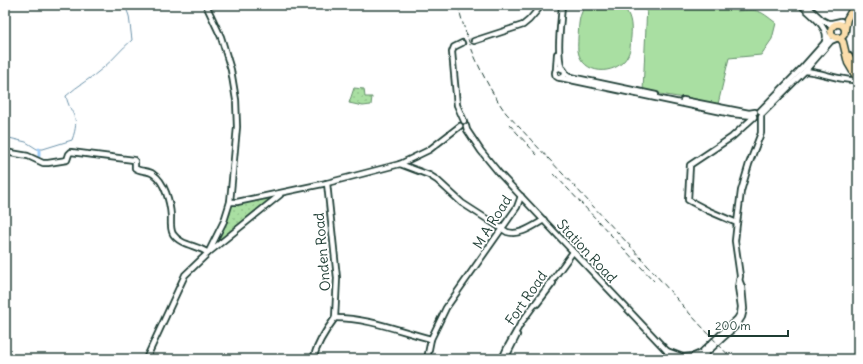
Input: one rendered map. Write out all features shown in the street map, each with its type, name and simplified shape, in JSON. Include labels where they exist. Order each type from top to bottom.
[{"type":"highway","points":[[842,34],[834,36],[831,33],[851,9]]},
{"type":"highway","points":[[851,9],[842,34],[851,60],[858,73]]},
{"type":"highway","points":[[837,24],[842,26],[843,42],[848,63],[858,80]]},
{"type":"main road","points":[[206,5],[221,37],[231,70],[236,100],[237,127],[230,202],[224,222],[208,253]]},
{"type":"main road","points":[[474,40],[513,26],[534,15],[542,5]]},
{"type":"main road","points":[[561,78],[564,76],[560,57],[563,5]]},
{"type":"main road","points":[[801,5],[821,21],[837,24]]},
{"type":"main road","points":[[758,115],[824,43],[831,33],[806,5]]},
{"type":"main road","points":[[821,21],[837,24]]},
{"type":"main road","points":[[821,21],[827,38],[824,43]]},
{"type":"main road","points":[[737,223],[688,200],[690,165],[732,137],[758,115],[805,71],[831,41],[842,34]]},
{"type":"main road","points":[[560,37],[558,39],[555,75],[558,77],[758,115]]},
{"type":"main road","name":"Station Road","points":[[462,44],[453,50],[455,86],[459,111],[464,125],[489,161],[669,356],[674,359]]},
{"type":"main road","points":[[556,69],[559,68],[571,77],[625,90]]},
{"type":"main road","points":[[805,71],[818,72],[848,80],[858,80]]},
{"type":"main road","points":[[697,359],[704,355],[740,320],[744,309],[735,246],[741,191],[749,164],[761,133],[758,115]]},
{"type":"main road","points":[[230,202],[281,194],[327,184],[400,164],[429,150],[464,125]]},
{"type":"main road","points":[[5,152],[28,156],[43,162],[51,163],[67,160],[69,154],[72,152],[134,160],[135,168],[153,174],[163,185],[169,207],[170,224],[173,233],[189,245],[208,253]]},
{"type":"main road","points":[[400,164],[429,175],[437,180],[462,203],[502,229],[512,233],[517,233],[544,220]]},
{"type":"main road","name":"Onden Road","points":[[327,184],[337,278],[335,318]]},
{"type":"main road","points":[[146,359],[185,275],[208,253],[281,194]]},
{"type":"main road","name":"M A Road","points":[[427,359],[431,339],[446,308],[482,259],[517,207],[521,196]]},
{"type":"main road","name":"Fort Road","points":[[502,359],[521,323],[574,253]]},
{"type":"main road","points":[[669,356],[694,356],[701,353],[737,319],[740,314],[741,307],[738,287],[740,282]]},
{"type":"main road","points":[[313,359],[321,339],[335,318],[349,318],[376,322],[431,339]]},
{"type":"main road","name":"Fort Road","points":[[506,359],[508,349]]},
{"type":"green space","points":[[587,5],[622,5],[627,12],[631,28],[630,48],[624,61],[618,66],[611,69],[596,70],[583,62],[579,55],[578,37],[580,20],[582,12]]},
{"type":"green space","points":[[647,5],[737,5],[737,11],[755,10],[766,15],[776,23],[772,39],[761,55],[729,58],[718,104],[643,91]]},
{"type":"green space","points":[[354,88],[364,89],[365,97],[372,97],[371,105],[363,106],[349,103]]},
{"type":"green space","points":[[278,195],[210,251],[230,207],[235,204]]},
{"type":"waterway","points":[[5,137],[26,142],[37,149],[43,149],[72,140],[76,126],[74,116],[66,96],[99,72],[132,40],[129,16],[125,5]]},
{"type":"waterway","points":[[39,149],[39,156]]},
{"type":"tunnel","points":[[462,43],[474,39]]},
{"type":"railway","points":[[458,5],[466,33],[483,75],[506,113],[633,249],[732,359]]},
{"type":"railway","points":[[509,124],[537,155]]},
{"type":"railway","points":[[554,174],[654,281]]}]
